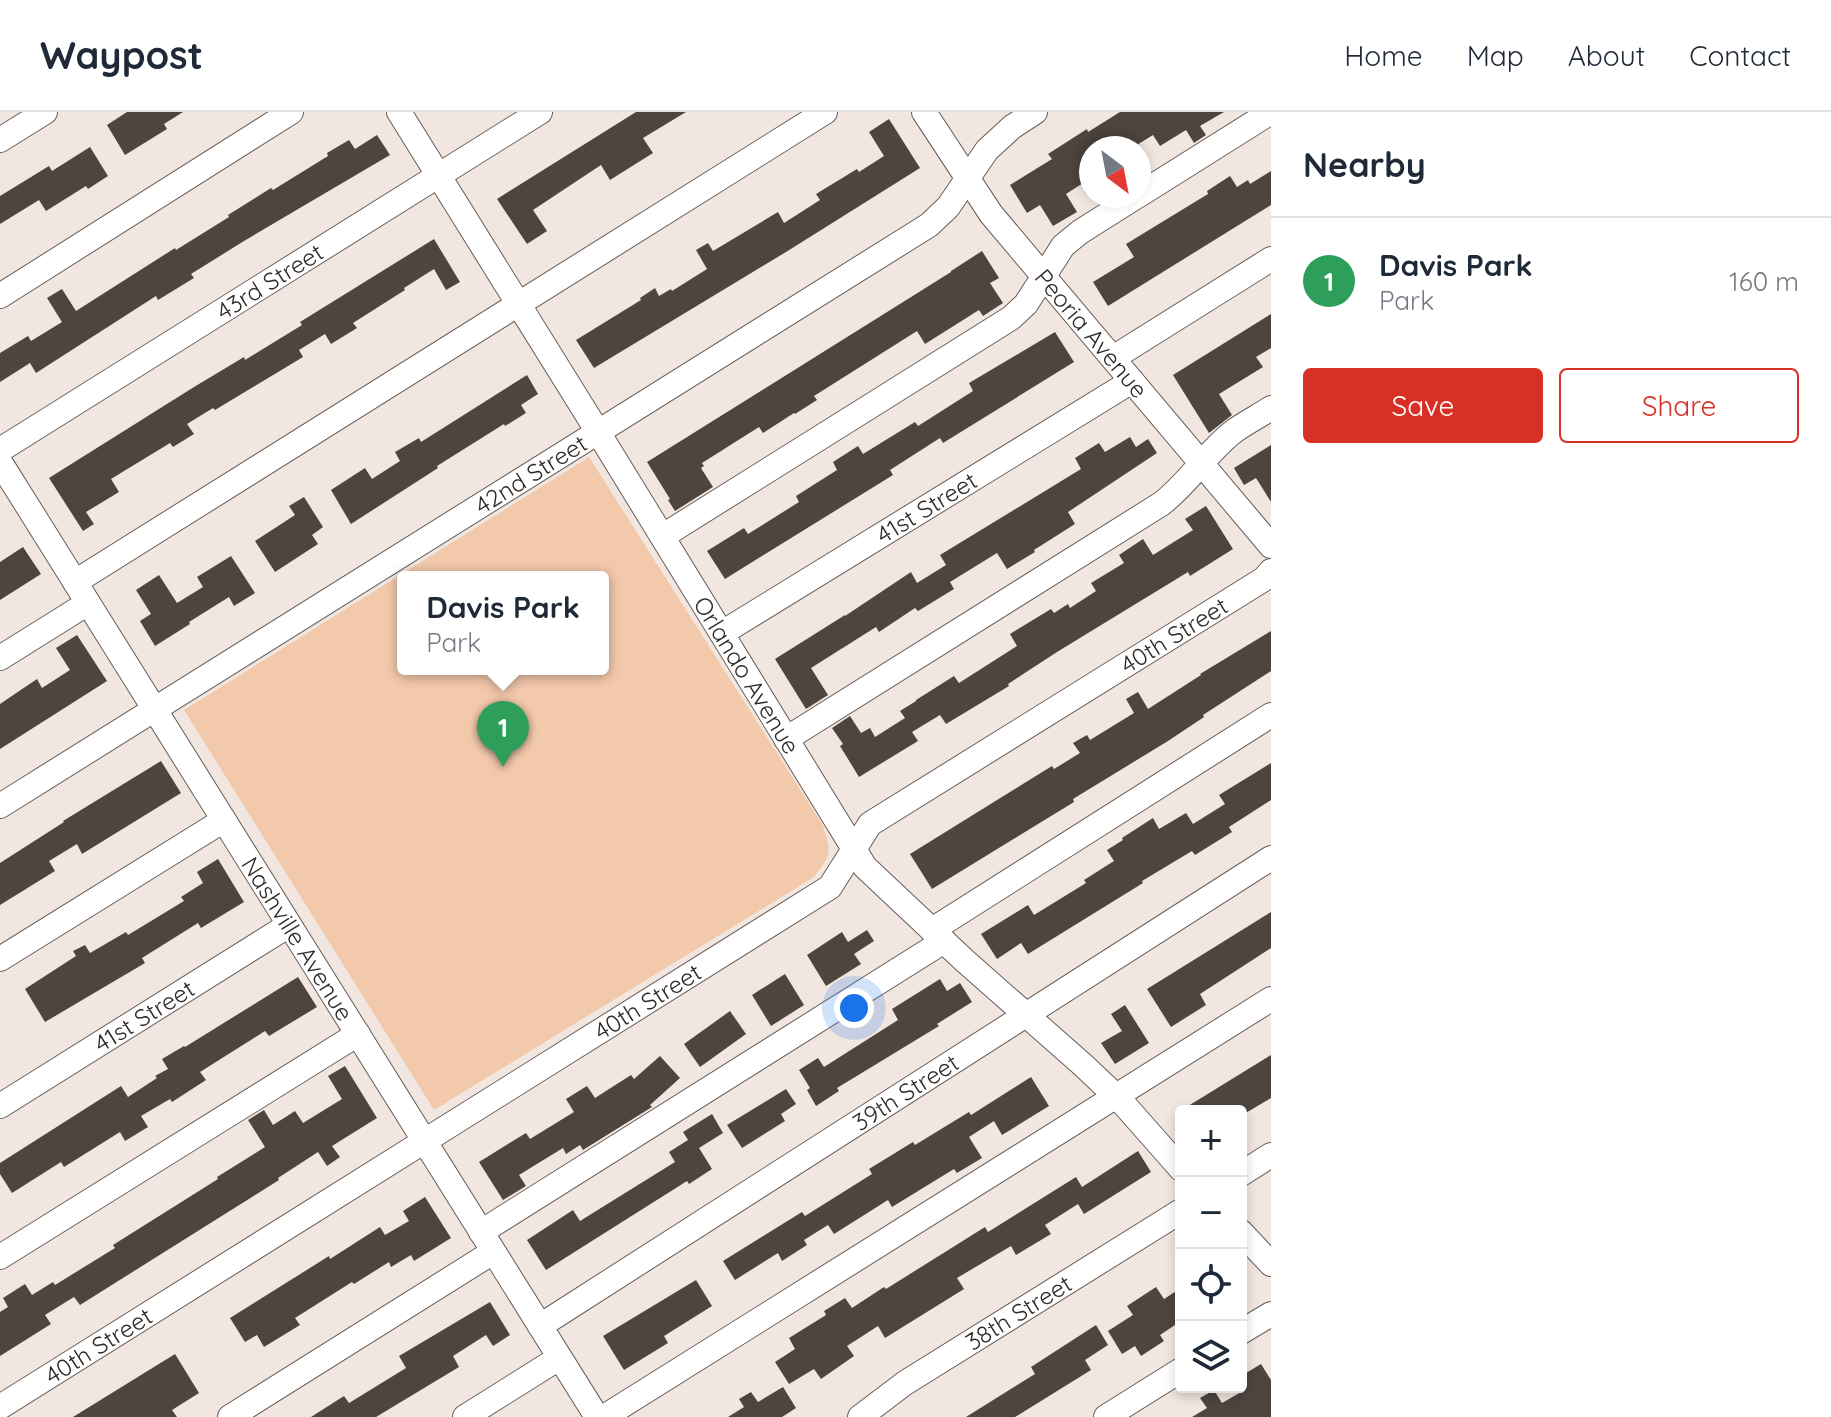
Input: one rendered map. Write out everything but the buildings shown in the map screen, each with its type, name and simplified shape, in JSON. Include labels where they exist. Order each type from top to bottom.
[{"type":"street","points":[[0,140],[45,112]]},
{"type":"street","points":[[0,296],[291,112]]},
{"type":"street","name":"Orlando Avenue","points":[[399,112],[865,867],[1116,1096],[1175,1162]]},
{"type":"street","name":"43rd Street","points":[[0,450],[540,112]]},
{"type":"street","points":[[75,582],[825,112]]},
{"type":"street","name":"Peoria Avenue","points":[[924,112],[991,214],[1271,546]]},
{"type":"street","name":"42nd Street","points":[[0,806],[929,225],[948,207],[987,150],[1012,127],[1035,112]]},
{"type":"street","points":[[1151,187],[1271,112]]},
{"type":"street","points":[[663,536],[1011,318],[1026,304],[1063,246],[1118,208]]},
{"type":"street","points":[[1113,358],[1271,259]]},
{"type":"street","name":"41st Street","points":[[722,633],[1132,381]]},
{"type":"street","points":[[786,739],[1161,504],[1175,494],[1232,432],[1271,408]]},
{"type":"street","name":"Nashville Avenue","points":[[0,462],[10,500],[75,582],[597,1417]]},
{"type":"street","name":"40th Street","points":[[0,1407],[830,887],[870,824],[1264,579],[1271,571]]},
{"type":"street","points":[[0,658],[88,603]]},
{"type":"street","points":[[230,1417],[938,935],[1271,715]]},
{"type":"street","points":[[0,959],[224,820]]},
{"type":"street","name":"39th Street","points":[[540,1326],[1271,858]]},
{"type":"street","name":"41st Street","points":[[0,1106],[289,925]]},
{"type":"street","points":[[604,1417],[1271,999]]},
{"type":"street","points":[[0,1257],[358,1034]]},
{"type":"street","points":[[1247,1170],[1271,1155]]},
{"type":"street","name":"38th Street","points":[[860,1417],[905,1383],[1175,1215]]},
{"type":"street","points":[[1247,1238],[1271,1264]]},
{"type":"street","points":[[1247,1328],[1271,1314]]},
{"type":"street","points":[[465,1417],[559,1358]]},
{"type":"street","points":[[1106,1417],[1175,1374]]},
{"type":"shaded area","points":[[589,457],[822,824],[828,852],[814,877],[434,1110],[184,710],[397,577],[397,675],[609,675],[609,571],[407,571]]},
{"type":"place","name":"Davis Park","points":[[503,767]]}]
